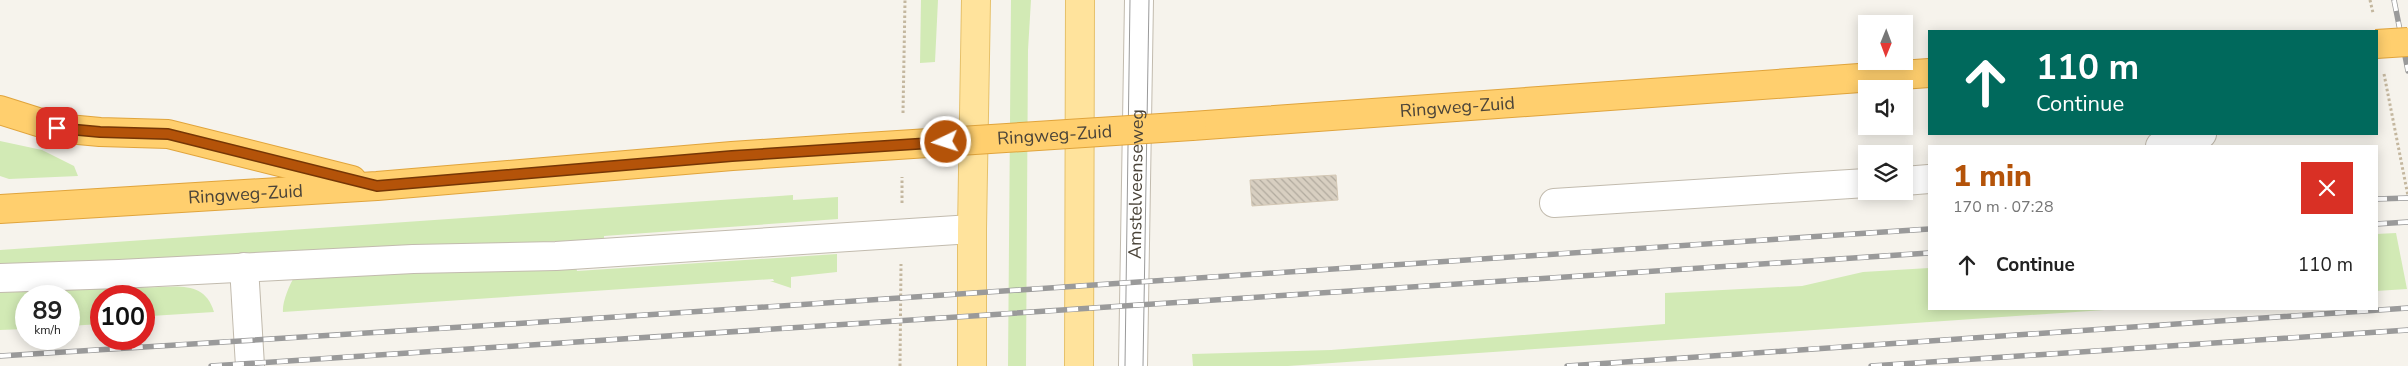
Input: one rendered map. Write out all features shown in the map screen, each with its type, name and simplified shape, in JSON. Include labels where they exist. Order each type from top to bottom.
[{"type":"highway","points":[[2378,44],[2408,42]]},
{"type":"highway","name":"Ringweg-Zuid","points":[[0,210],[377,186],[732,156],[1192,126],[1928,73]]},
{"type":"highway","points":[[0,110],[57,128],[100,132],[168,134],[377,186]]},
{"type":"main road","points":[[972,366],[976,0]]},
{"type":"main road","points":[[1079,366],[1080,0]]},
{"type":"lane","name":"Amstelveenseweg","points":[[1133,366],[1139,0]]},
{"type":"lane","points":[[2164,145],[2198,135]]},
{"type":"lane","points":[[1913,180],[1928,179]]},
{"type":"lane","points":[[1554,203],[1858,184]]},
{"type":"lane","points":[[0,278],[413,259],[566,256],[972,229]]},
{"type":"lane","points":[[244,267],[250,366]]},
{"type":"path","points":[[903,94],[905,0]]},
{"type":"path","points":[[2384,71],[2408,196]]},
{"type":"green space","points":[[921,0],[938,0],[935,62],[920,63]]},
{"type":"green space","points":[[1011,0],[1031,0],[1028,50],[1026,366],[1008,366]]},
{"type":"green space","points":[[0,141],[42,150],[74,166],[78,176],[9,179],[0,176]]},
{"type":"green space","points":[[793,195],[793,200],[838,197],[838,219],[604,236],[604,239],[0,269],[0,250]]},
{"type":"green space","points":[[2396,233],[2407,289],[2378,291],[2378,234]]},
{"type":"green space","points":[[837,254],[837,272],[791,277],[791,288],[770,281],[774,281],[773,279],[283,312],[286,294],[295,276],[576,267],[577,271]]},
{"type":"green space","points":[[1928,268],[1928,310],[2104,310],[1288,366],[1193,366],[1192,354],[1331,350],[1665,324],[1665,293],[1802,286],[1863,272]]},
{"type":"green space","points":[[80,287],[90,287],[90,325],[80,325]]},
{"type":"green space","points":[[155,287],[191,288],[201,292],[209,300],[214,312],[155,316]]},
{"type":"green space","points":[[0,289],[15,289],[15,329],[0,330]]},
{"type":"building","points":[[1336,175],[1338,200],[1252,206],[1250,180]]},
{"type":"tram line","points":[[1125,366],[1130,0]]},
{"type":"tram line","points":[[1143,366],[1149,0]]},
{"type":"railway","points":[[2394,0],[2408,71]]},
{"type":"railway","points":[[2378,199],[2408,198]]},
{"type":"railway","points":[[2378,224],[2408,222]]},
{"type":"railway","points":[[0,356],[511,324],[1928,229]]},
{"type":"railway","points":[[211,366],[1928,253]]},
{"type":"railway","points":[[1567,366],[2408,308]]},
{"type":"railway","points":[[1871,366],[2408,330]]},
{"type":"route","points":[[57,128],[100,132],[168,134],[377,186],[732,156],[946,142]]}]
